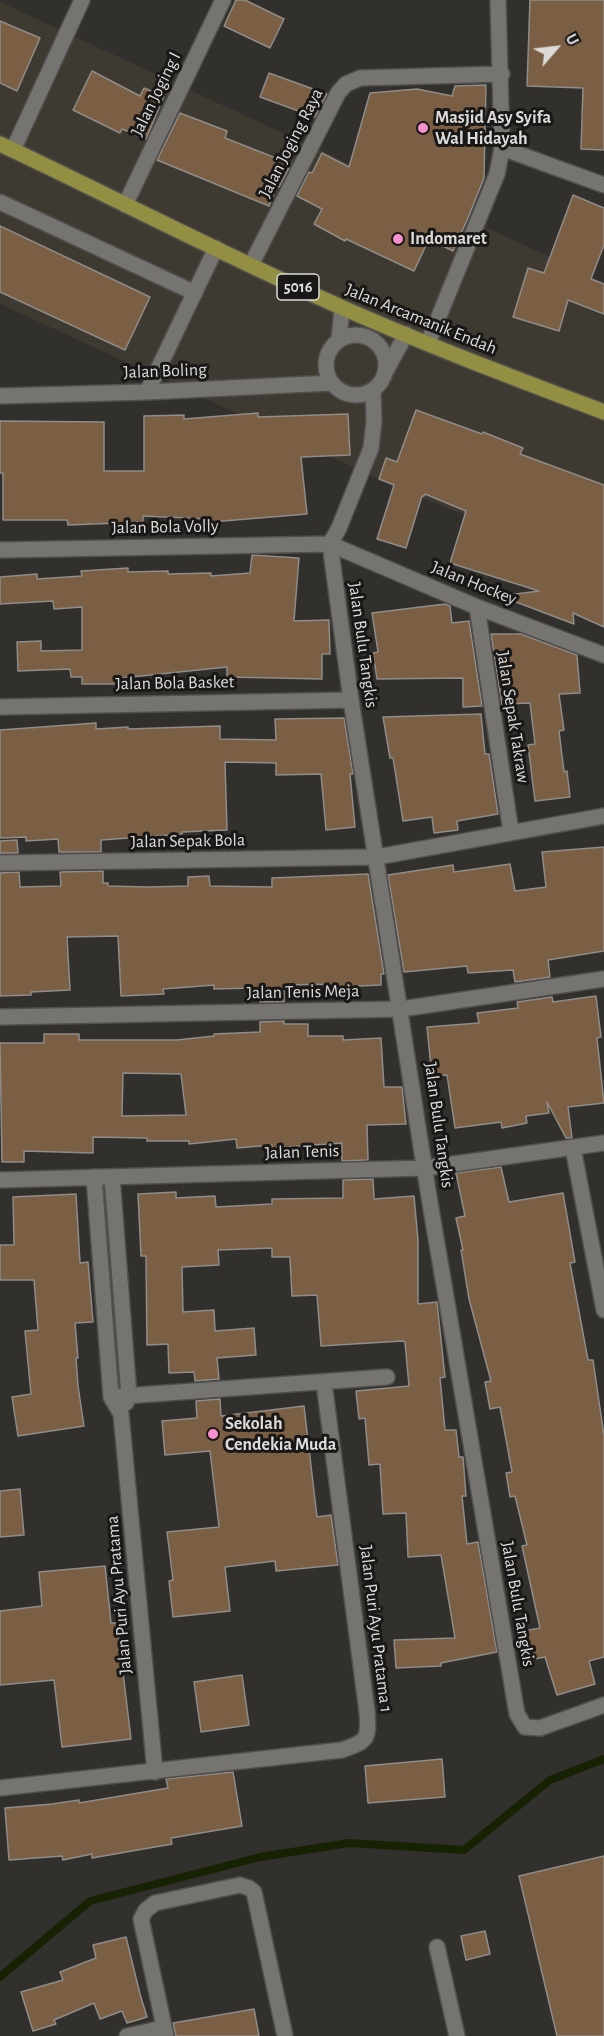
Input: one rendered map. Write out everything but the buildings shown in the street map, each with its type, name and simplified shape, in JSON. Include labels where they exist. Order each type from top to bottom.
[{"type":"main road","name":"Jalan Arcamanik Endah","points":[[7,147],[125,206],[342,308],[604,412]]},
{"type":"street","points":[[7,147],[82,0]]},
{"type":"street","name":"Jalan Joging I","points":[[125,206],[224,0]]},
{"type":"street","points":[[428,343],[497,174],[502,147],[498,0]]},
{"type":"street","name":"Jalan Joging Raya","points":[[251,265],[338,93],[346,84],[360,78],[501,74]]},
{"type":"street","points":[[502,147],[604,185]]},
{"type":"street","points":[[0,202],[195,293]]},
{"type":"street","points":[[147,392],[216,248]]},
{"type":"street","points":[[339,339],[342,308]]},
{"type":"street","points":[[386,371],[386,359],[381,348],[373,339],[362,335],[350,335],[339,339],[330,348],[326,360],[326,372],[331,383],[340,391],[350,395],[362,395],[373,391],[381,382],[406,334]]},
{"type":"street","name":"Jalan Boling","points":[[0,396],[331,383]]},
{"type":"street","points":[[330,544],[339,528],[371,448],[374,421],[373,391]]},
{"type":"street","name":"Jalan Bola Volly","points":[[0,550],[330,544]]},
{"type":"street","name":"Jalan Hockey","points":[[330,544],[477,607],[604,655]]},
{"type":"street","name":"Jalan Bulu Tangkis","points":[[330,544],[351,699],[425,1168],[517,1714],[525,1726],[540,1728],[604,1705]]},
{"type":"street","name":"Jalan Sepak Takraw","points":[[477,607],[511,832]]},
{"type":"street","name":"Jalan Bola Basket","points":[[0,707],[351,699]]},
{"type":"street","points":[[377,858],[604,816]]},
{"type":"street","name":"Jalan Sepak Bola","points":[[0,863],[377,858]]},
{"type":"street","name":"Jalan Tenis Meja","points":[[0,1017],[401,1009],[604,979]]},
{"type":"street","name":"Jalan Tenis","points":[[0,1180],[425,1168],[604,1143]]},
{"type":"street","points":[[573,1148],[604,1310]]},
{"type":"street","name":"Jalan Puri Ayu Pratama","points":[[94,1177],[111,1397],[121,1414],[155,1772]]},
{"type":"street","name":"Jalan Puri Ayu Pratama","points":[[112,1177],[129,1396],[121,1414]]},
{"type":"street","points":[[111,1397],[387,1377]]},
{"type":"street","name":"Jalan Puri Ayu Pratama 1","points":[[0,1788],[342,1750],[361,1743],[369,1731],[324,1383]]},
{"type":"street","points":[[127,2036],[164,2032],[141,1918],[146,1910],[155,1903],[240,1885],[254,1892],[285,2036]]},
{"type":"street","points":[[437,1947],[457,2036]]},
{"type":"shaded area","points":[[0,2],[604,282],[604,569],[416,496],[0,304]]},
{"type":"waterway","points":[[0,1977],[90,1901],[260,1857],[349,1843],[464,1850],[550,1780],[604,1759]]},
{"type":"place","name":"Masjid Asy Syifa Wal Hidayah","points":[[423,128]]},
{"type":"place","name":"Indomaret","points":[[398,239]]},
{"type":"place","name":"Sekolah Cendekia Muda","points":[[213,1434]]}]
